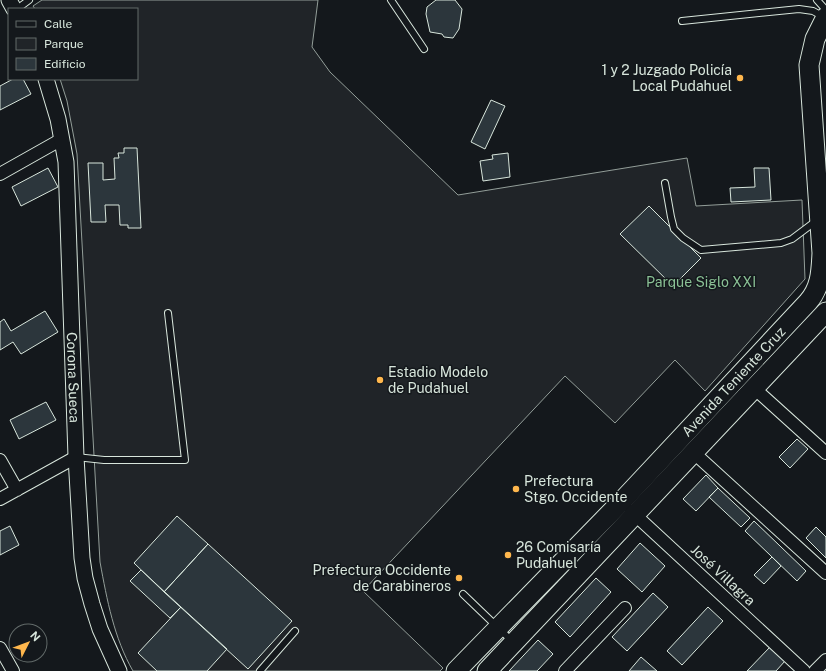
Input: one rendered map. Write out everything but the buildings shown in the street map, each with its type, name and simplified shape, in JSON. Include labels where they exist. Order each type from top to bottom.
[{"type":"main road","name":"Avenida Teniente Cruz","points":[[487,671],[514,643],[627,508],[813,296],[819,284],[822,268],[822,252],[819,108],[809,75],[810,60],[815,39],[826,15]]},
{"type":"main road","name":"Avenida Teniente Cruz","points":[[456,671],[498,627],[627,508],[693,452],[825,315]]},
{"type":"street","name":"Corona Sueca","points":[[46,80],[58,119],[62,139],[67,185],[80,538],[85,578],[100,629],[118,671]]},
{"type":"street","points":[[0,174],[62,139]]},
{"type":"street","points":[[754,388],[826,453]]},
{"type":"street","points":[[693,452],[826,573]]},
{"type":"street","points":[[0,499],[76,457]]},
{"type":"street","points":[[0,460],[17,490]]},
{"type":"street","name":"José Villagra","points":[[627,508],[804,671]]},
{"type":"street","points":[[565,671],[625,608]]},
{"type":"street","points":[[0,648],[13,671]]},
{"type":"street","points":[[815,671],[826,660]]},
{"type":"lane","points":[[18,8],[29,0]]},
{"type":"lane","points":[[391,0],[424,49]]},
{"type":"lane","points":[[817,0],[826,15]]},
{"type":"lane","points":[[682,21],[799,10],[813,11],[826,15]]},
{"type":"lane","points":[[665,183],[670,217],[674,229],[683,238],[701,250],[781,243],[792,239],[821,218]]},
{"type":"lane","points":[[76,457],[104,460],[185,460],[168,313]]},
{"type":"lane","points":[[463,594],[514,643]]},
{"type":"lane","points":[[260,671],[296,631]]},
{"type":"green space","name":"Parque Siglo XXI","points":[[42,0],[318,0],[312,47],[330,72],[458,195],[687,158],[696,206],[802,200],[805,279],[705,391],[675,360],[615,423],[565,376],[363,591],[443,668],[440,671],[133,671],[126,658],[116,632],[100,562],[77,154],[67,101],[60,80],[138,80],[138,8],[34,8],[33,6]]},
{"type":"place","name":"1 y 2 Juzgado Policía Local Pudahuel","points":[[740,78]]},
{"type":"place","name":"Estadio Modelo de Pudahuel","points":[[380,380]]},
{"type":"place","name":"Prefectura Stgo. Occidente","points":[[516,489]]},
{"type":"place","name":"26 Comisaría Pudahuel","points":[[508,555]]},
{"type":"place","name":"Prefectura Occidente de Carabineros","points":[[459,578]]}]
